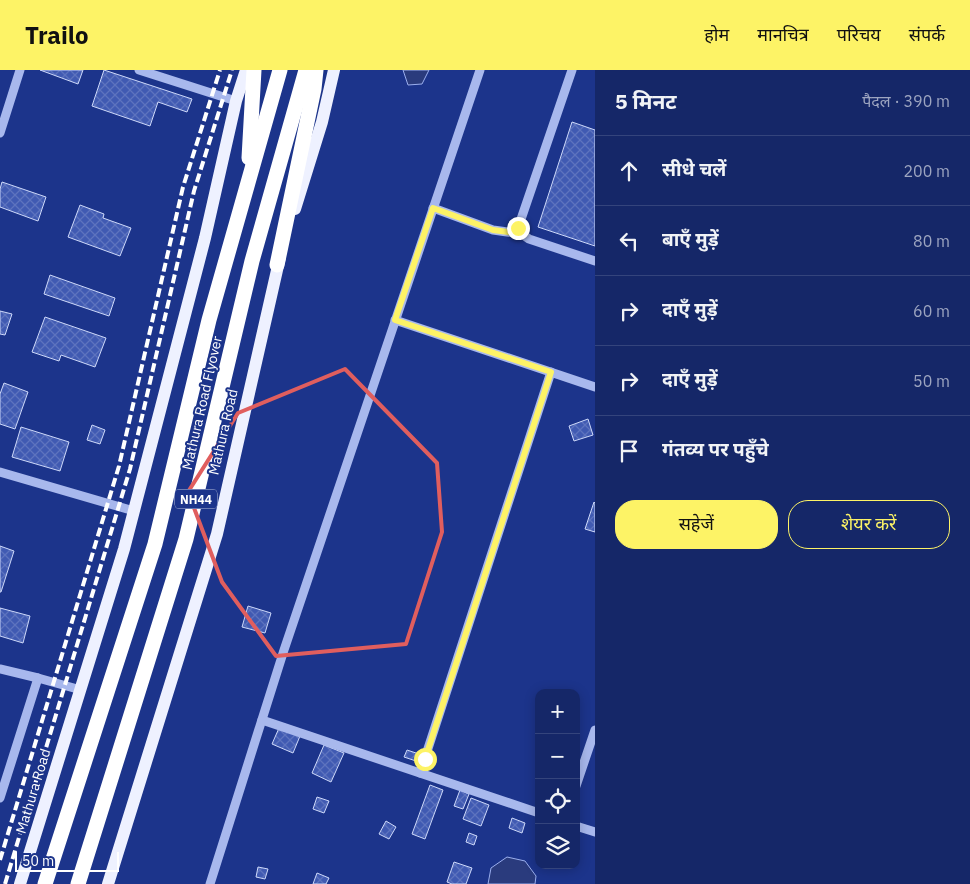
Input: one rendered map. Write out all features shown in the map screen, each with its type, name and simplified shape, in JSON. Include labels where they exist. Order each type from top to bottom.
[{"type":"highway","points":[[247,184],[254,70]]},
{"type":"highway","name":"NH44","points":[[247,184],[280,70]]},
{"type":"highway","name":"Mathura Road Flyover","points":[[78,884],[186,538],[252,261],[306,70]]},
{"type":"highway","points":[[277,265],[314,88],[316,70]]},
{"type":"highway","name":"Mathura Road Flyover","points":[[45,884],[155,544],[208,320],[247,184]]},
{"type":"main road","name":"Mathura Road","points":[[20,884],[82,690],[134,511],[205,238],[236,101],[246,70]]},
{"type":"main road","name":"Mathura Road","points":[[108,884],[217,534],[277,265],[322,122],[334,70]]},
{"type":"street","points":[[0,133],[20,70]]},
{"type":"street","points":[[139,70],[236,101]]},
{"type":"street","points":[[210,884],[284,650],[480,70]]},
{"type":"street","points":[[572,70],[518,228],[529,239],[595,261]]},
{"type":"street","points":[[433,208],[493,230],[522,234]]},
{"type":"street","points":[[395,320],[595,387]]},
{"type":"street","points":[[420,773],[551,372]]},
{"type":"street","points":[[0,472],[134,511]]},
{"type":"street","points":[[0,669],[82,690]]},
{"type":"street","points":[[0,798],[38,678]]},
{"type":"street","points":[[262,720],[535,812]]},
{"type":"street","points":[[578,779],[595,730]]},
{"type":"street","points":[[580,827],[595,832]]},
{"type":"highlighted area","points":[[345,369],[437,463],[442,532],[406,644],[276,656],[222,582],[188,492],[238,413]]},
{"type":"water","points":[[403,70],[429,70],[422,84],[408,85]]},
{"type":"water","points":[[507,857],[525,861],[536,876],[535,884],[488,884],[491,868]]},
{"type":"building","points":[[40,70],[83,70],[78,84]]},
{"type":"building","points":[[104,70],[192,99],[187,112],[158,102],[150,126],[92,106]]},
{"type":"building","points":[[572,122],[595,130],[595,246],[538,227]]},
{"type":"building","points":[[2,182],[46,197],[38,221],[0,207]]},
{"type":"building","points":[[80,205],[104,214],[103,218],[131,228],[120,256],[68,237]]},
{"type":"building","points":[[50,275],[115,298],[109,316],[44,294]]},
{"type":"building","points":[[0,311],[12,314],[5,335],[0,334]]},
{"type":"building","points":[[45,317],[106,338],[95,367],[61,355],[59,361],[32,352]]},
{"type":"building","points":[[4,383],[28,392],[15,429],[0,424],[0,394]]},
{"type":"building","points":[[588,419],[593,435],[574,441],[569,426]]},
{"type":"building","points":[[92,425],[105,430],[100,444],[87,440]]},
{"type":"building","points":[[21,427],[69,442],[60,471],[12,457]]},
{"type":"building","points":[[595,503],[595,532],[585,529]]},
{"type":"building","points":[[0,546],[14,551],[1,592],[0,592]]},
{"type":"building","points":[[248,606],[271,613],[265,633],[242,627]]},
{"type":"building","points":[[0,608],[30,616],[23,643],[0,636]]},
{"type":"building","points":[[279,728],[300,736],[293,753],[272,744]]},
{"type":"building","points":[[324,745],[344,753],[331,782],[312,773]]},
{"type":"building","points":[[407,750],[419,754],[416,761],[404,757]]},
{"type":"building","points":[[430,785],[443,790],[425,839],[412,834]]},
{"type":"building","points":[[460,790],[469,794],[463,809],[454,806]]},
{"type":"building","points":[[317,797],[329,801],[324,813],[313,809]]},
{"type":"building","points":[[471,798],[489,805],[481,826],[463,819]]},
{"type":"building","points":[[512,818],[525,823],[522,833],[509,828]]},
{"type":"building","points":[[386,821],[396,827],[389,839],[379,834]]},
{"type":"building","points":[[469,833],[477,836],[474,845],[466,842]]},
{"type":"building","points":[[454,862],[472,868],[466,884],[447,882]]},
{"type":"building","points":[[258,867],[268,869],[265,879],[256,877]]},
{"type":"building","points":[[317,873],[329,878],[326,884],[313,884]]},
{"type":"railway","points":[[0,860],[119,466],[183,187],[220,70]]},
{"type":"railway","points":[[5,884],[130,469],[194,191],[232,70]]},
{"type":"route","points":[[425,759],[551,372],[395,320],[433,208],[493,230],[522,234],[518,228]]}]
